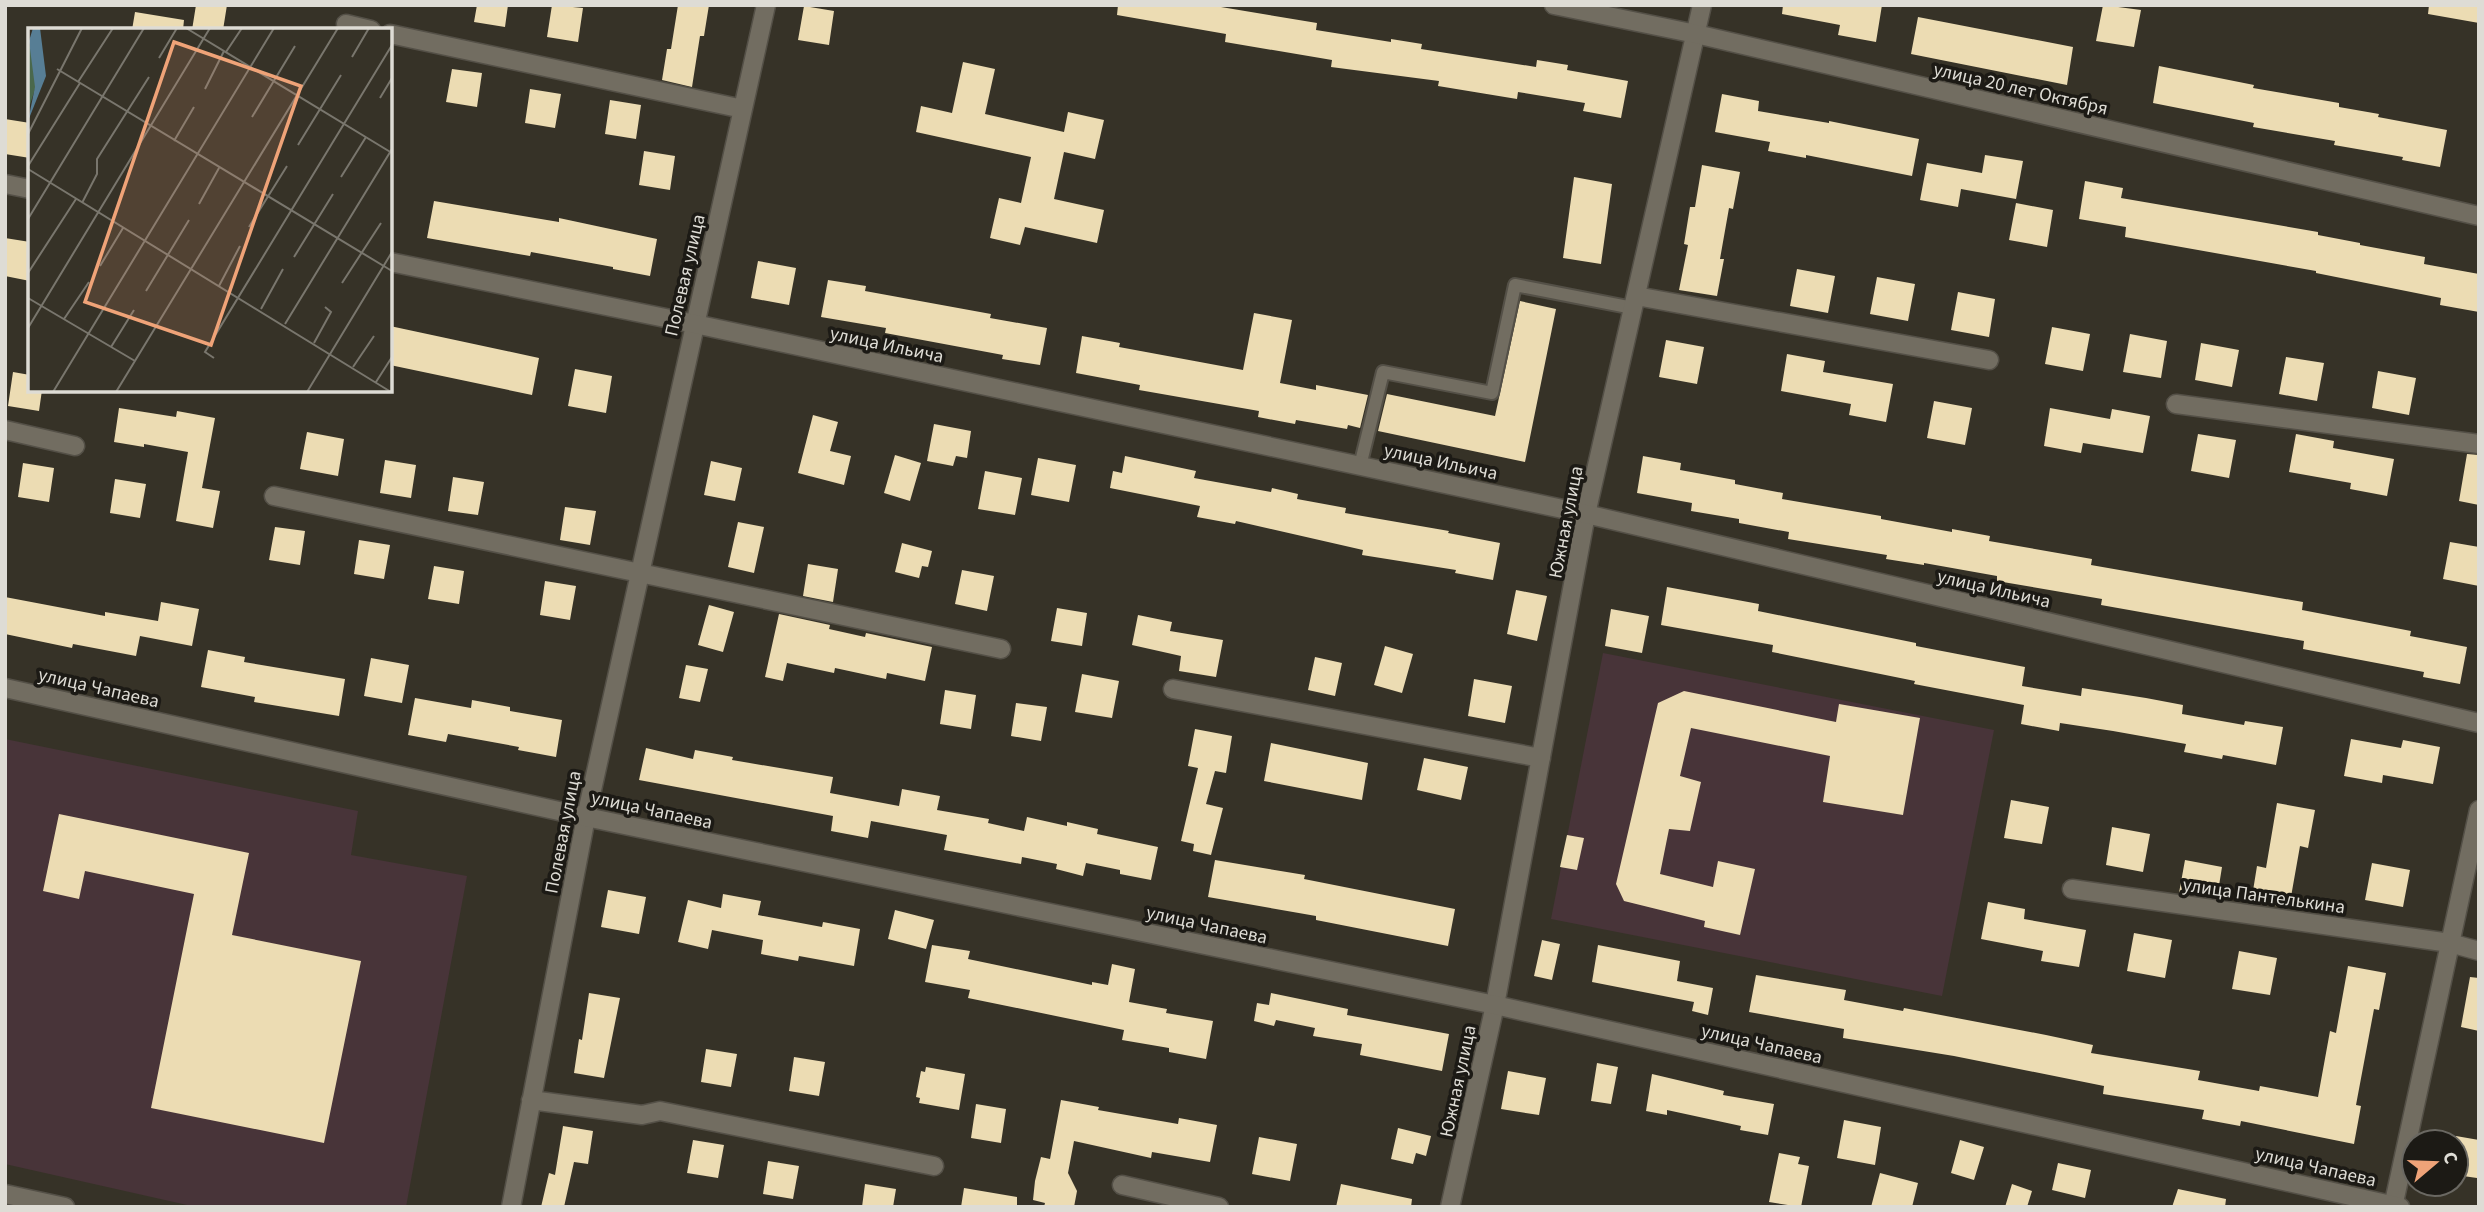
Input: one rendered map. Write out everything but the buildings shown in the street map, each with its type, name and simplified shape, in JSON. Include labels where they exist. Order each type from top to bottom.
[{"type":"street","name":"Полевая улица","points":[[511,1207],[586,817],[766,5]]},
{"type":"street","name":"улица 20 лет Октября","points":[[1554,5],[1696,34],[2479,216]]},
{"type":"street","name":"Южная улица","points":[[1450,1207],[1495,1005],[1586,514],[1702,5]]},
{"type":"street","points":[[346,24],[363,28]]},
{"type":"street","points":[[392,34],[743,110]]},
{"type":"street","points":[[5,184],[28,189]]},
{"type":"street","name":"улица Ильича","points":[[392,262],[695,324],[1586,514],[2479,723]]},
{"type":"street","points":[[1635,302],[1989,360]]},
{"type":"street","points":[[2176,404],[2479,444]]},
{"type":"street","points":[[5,430],[75,446]]},
{"type":"street","points":[[274,496],[1001,649]]},
{"type":"street","name":"улица Чапаева","points":[[5,688],[586,817],[1495,1005],[2396,1206]]},
{"type":"street","points":[[1172,689],[1541,758]]},
{"type":"street","points":[[2396,1206],[2479,810]]},
{"type":"street","name":"улица Пантелькина","points":[[2071,889],[2450,943],[2479,951]]},
{"type":"street","points":[[531,1100],[642,1115],[660,1111],[934,1166]]},
{"type":"street","points":[[1122,1185],[1219,1207]]},
{"type":"street","points":[[5,1194],[65,1207]]},
{"type":"lane","points":[[1360,466],[1382,372],[1492,393],[1515,285],[1635,302]]},
{"type":"shaded area","points":[[1603,653],[1994,730],[1942,996],[1551,919]]},
{"type":"shaded area","points":[[5,739],[358,811],[351,855],[467,876],[406,1207],[196,1207],[5,1164]]}]
